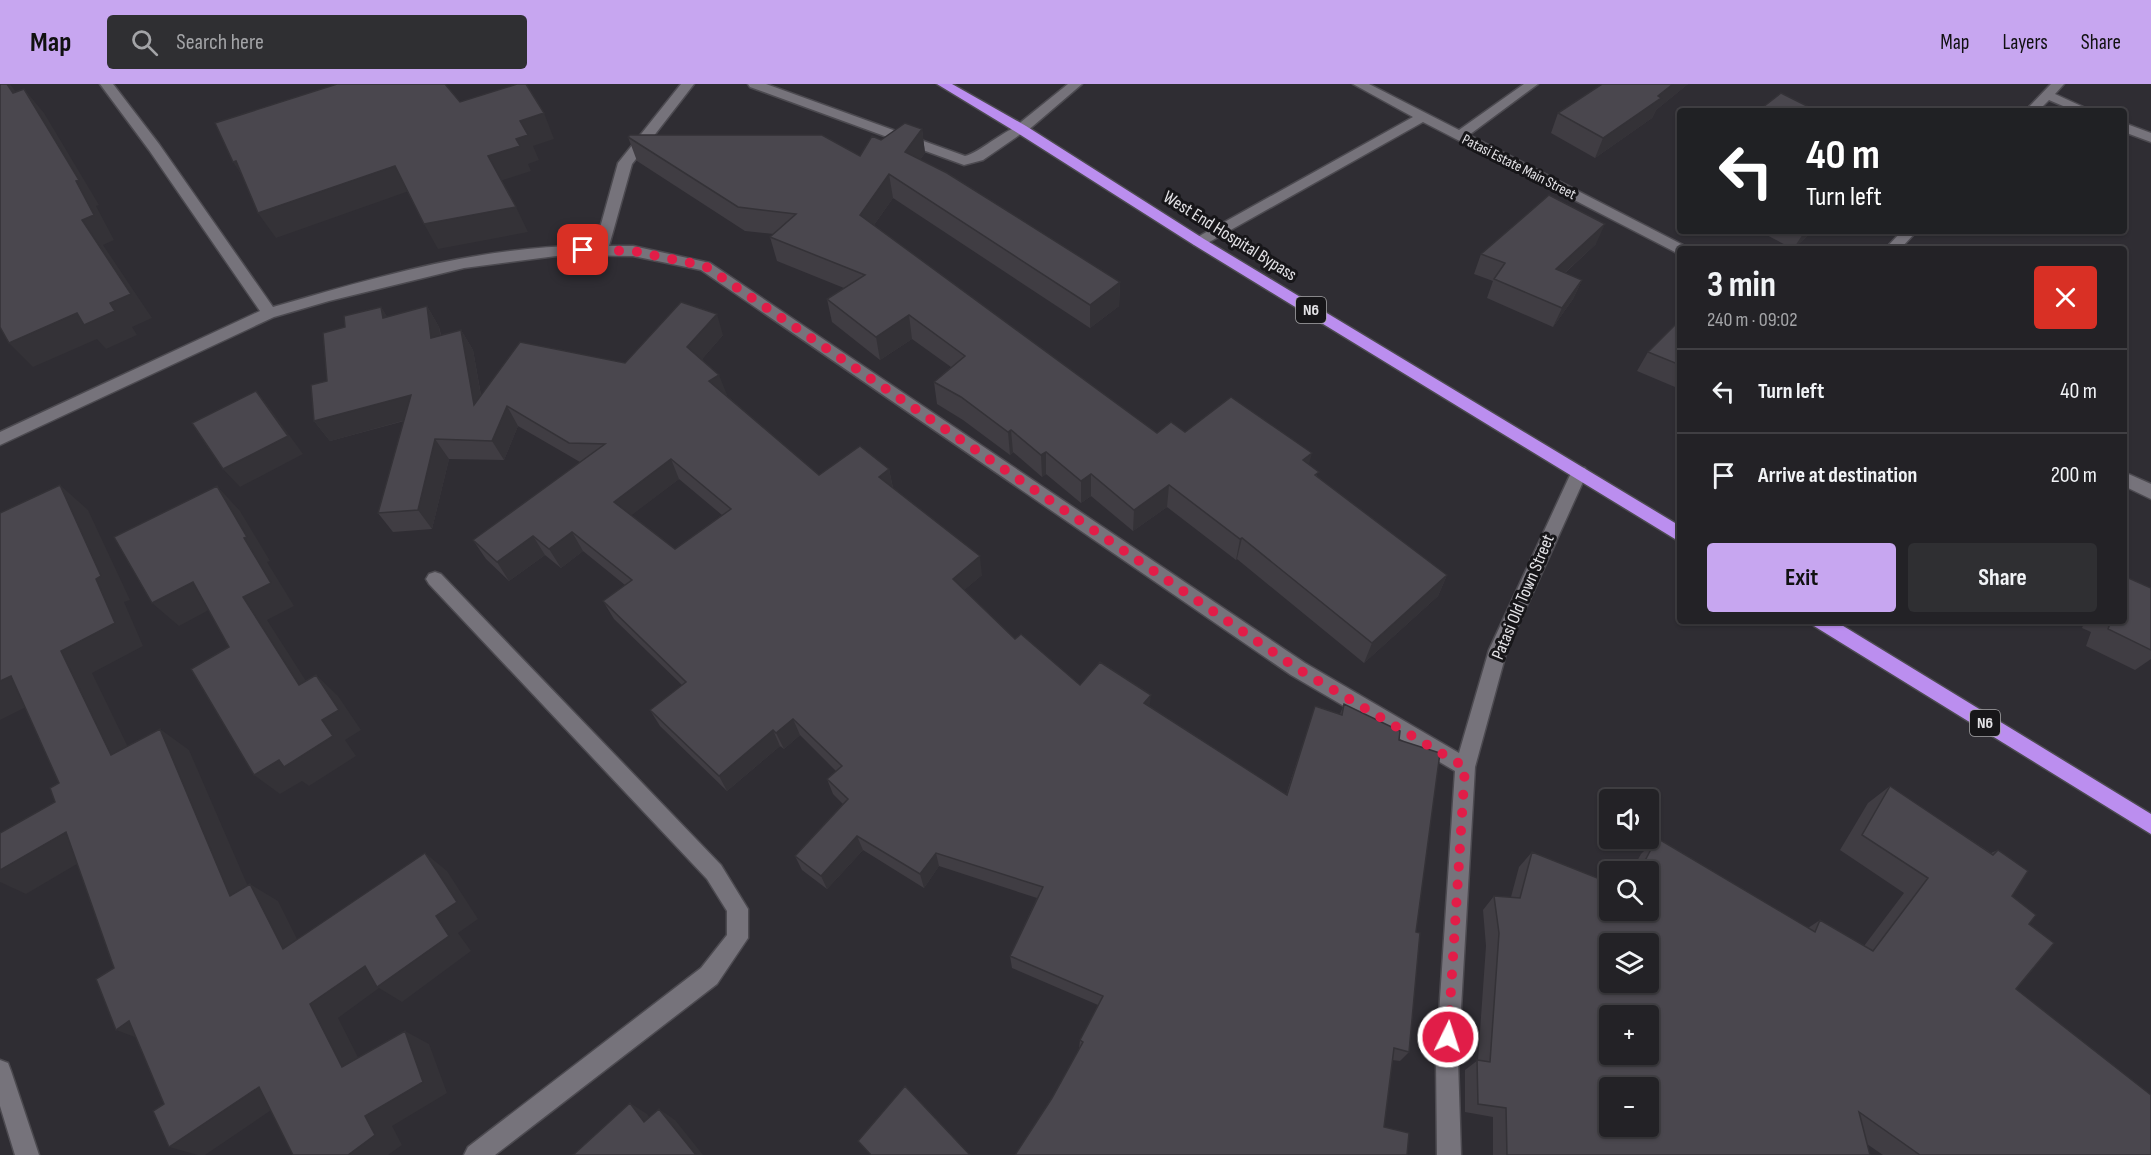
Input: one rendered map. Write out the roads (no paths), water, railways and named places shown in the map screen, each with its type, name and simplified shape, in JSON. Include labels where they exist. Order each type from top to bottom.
[{"type":"highway","name":"West End Hospital Bypass","points":[[943,84],[1021,129],[1199,242],[1677,533]]},
{"type":"highway","name":"N6","points":[[1825,624],[2151,825]]},
{"type":"street","points":[[106,84],[154,147],[269,313]]},
{"type":"street","points":[[602,250],[626,163],[688,84]]},
{"type":"street","points":[[754,84],[964,160],[978,157],[1021,129],[1076,84]]},
{"type":"street","name":"Patasi Estate Main Street","points":[[1359,84],[1677,247]]},
{"type":"street","points":[[1460,136],[1532,84]]},
{"type":"street","points":[[2034,108],[2058,84]]},
{"type":"street","points":[[2047,95],[2079,108]]},
{"type":"street","points":[[1199,242],[1423,117]]},
{"type":"street","points":[[2127,128],[2151,138]]},
{"type":"street","points":[[1895,246],[1908,234]]},
{"type":"street","points":[[0,439],[269,313],[329,296],[464,263],[564,250],[633,251],[705,266],[1298,669],[1465,767]]},
{"type":"street","name":"Patasi Old Town Street","points":[[1449,1155],[1447,1060],[1465,767],[1498,650],[1578,473]]},
{"type":"street","points":[[2127,480],[2151,492]]},
{"type":"street","points":[[435,579],[714,872],[738,909],[737,938],[709,976],[476,1155]]},
{"type":"street","points":[[0,1071],[27,1155]]}]
